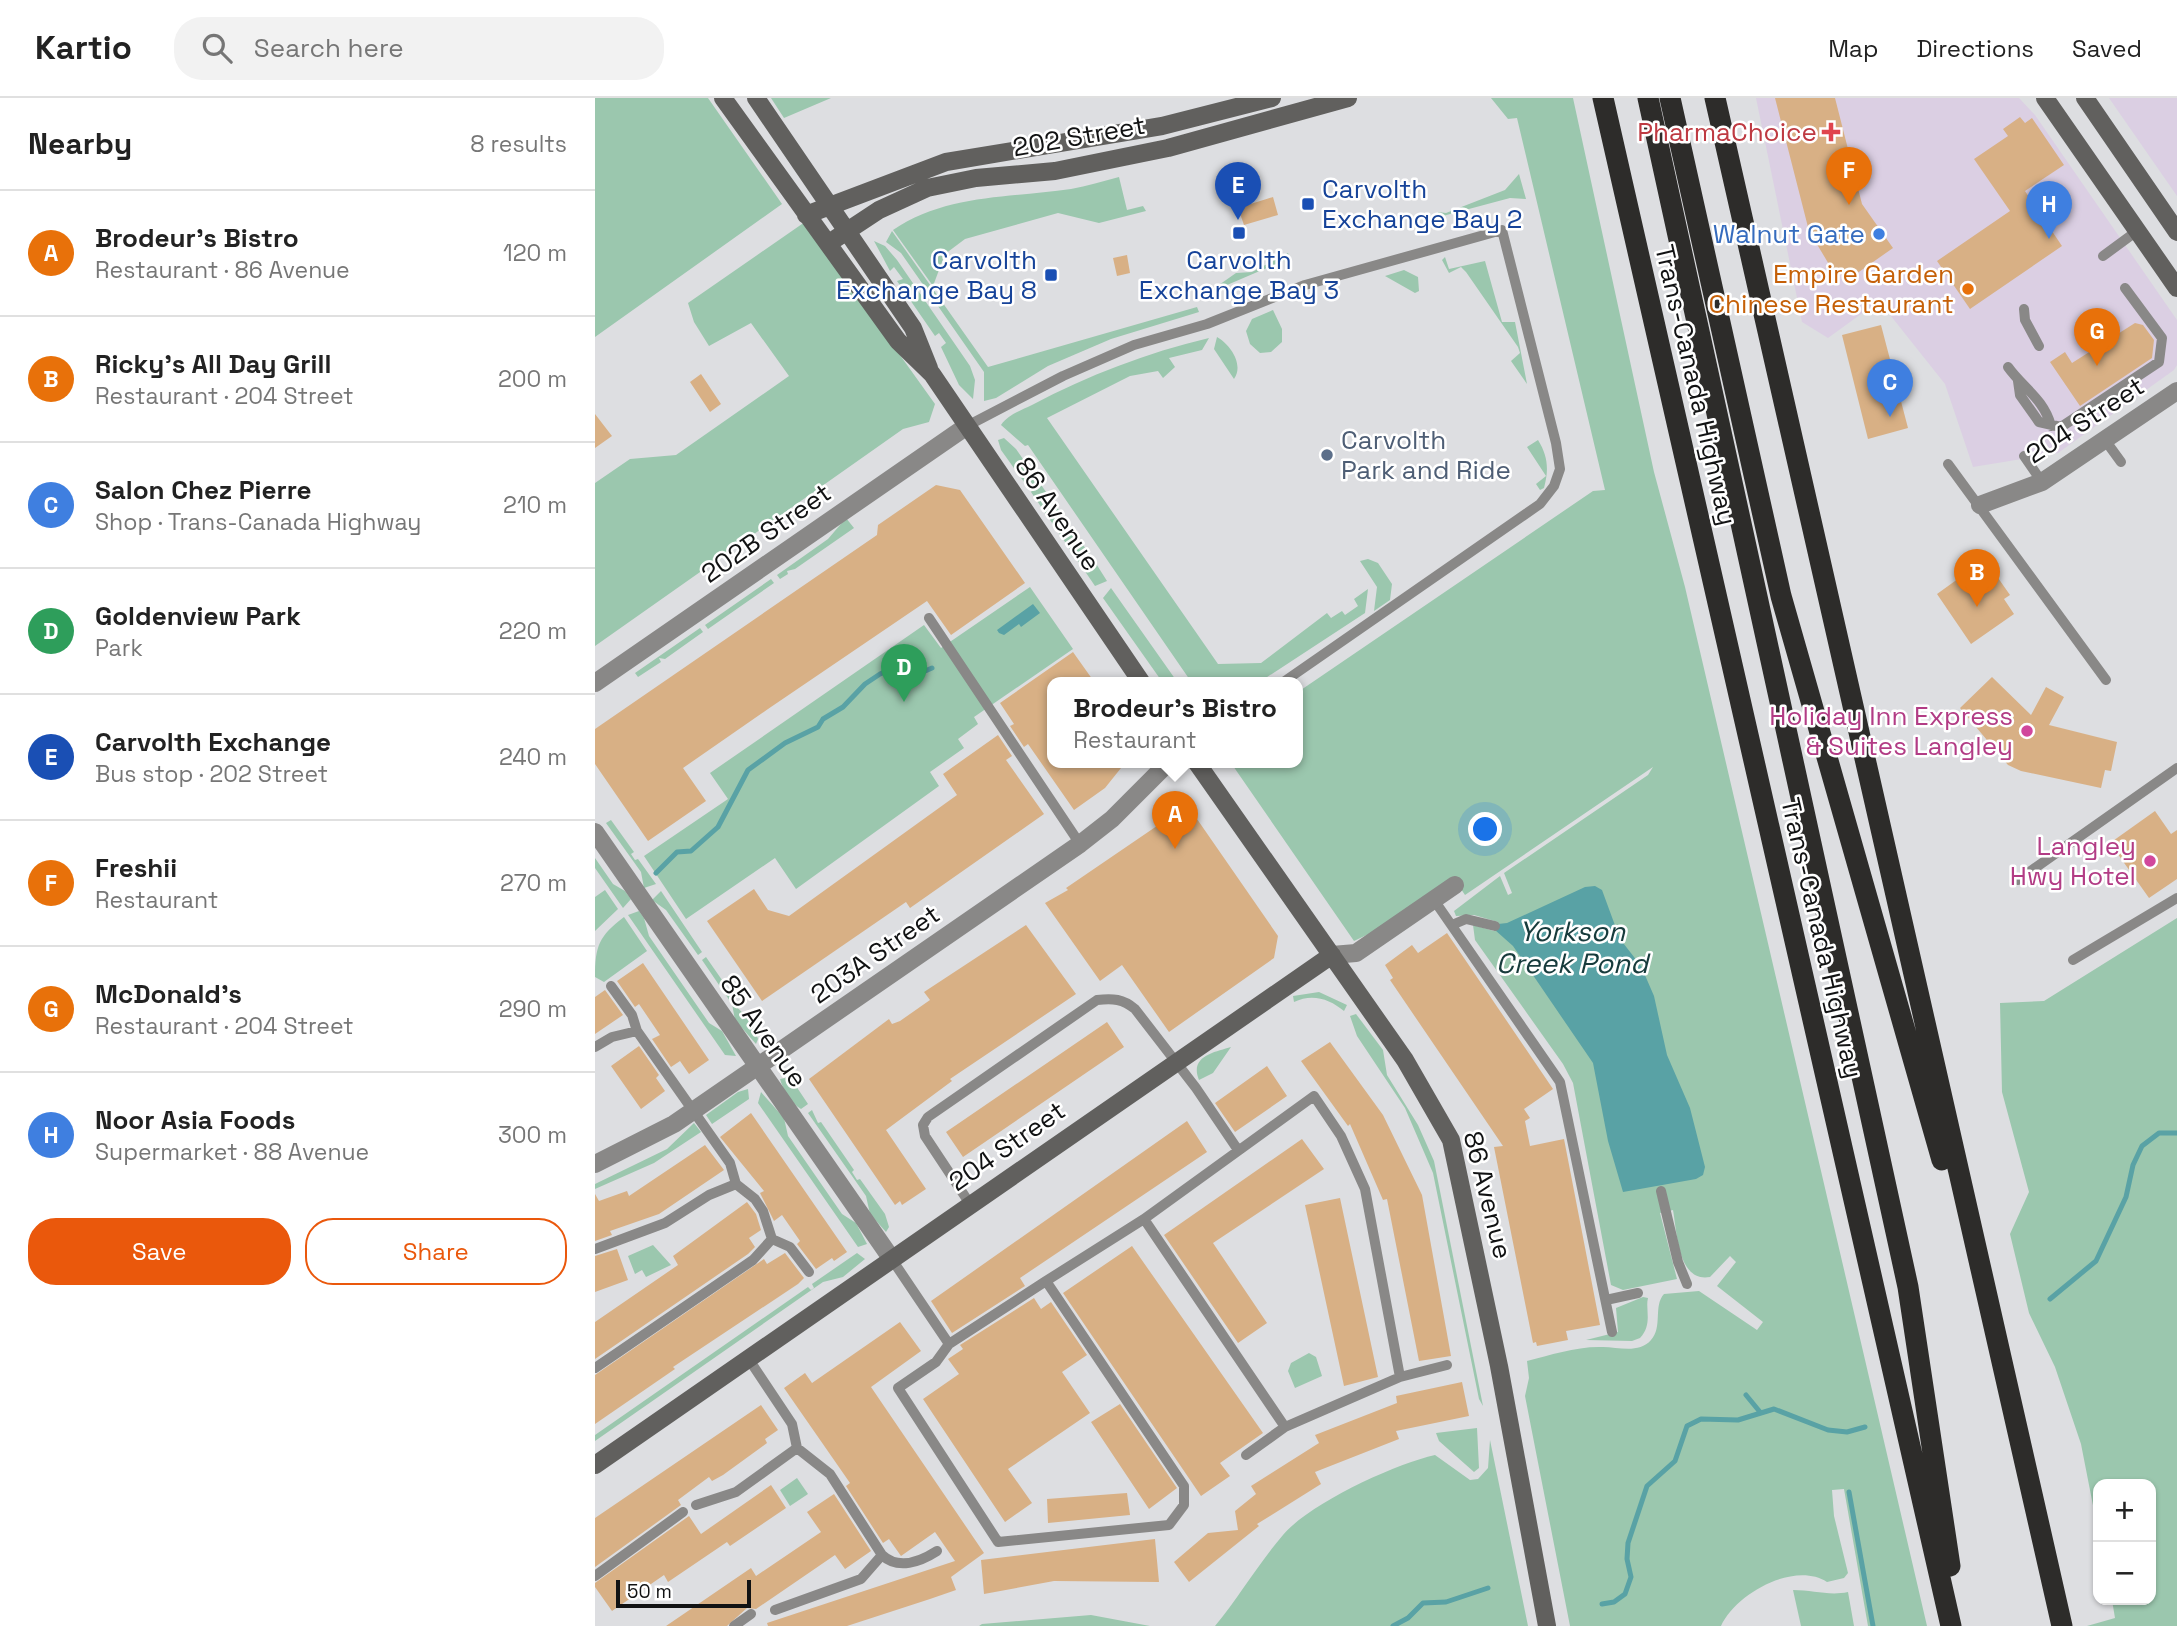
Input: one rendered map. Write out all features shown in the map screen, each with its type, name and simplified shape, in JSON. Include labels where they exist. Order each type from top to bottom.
[{"type":"highway","name":"Trans-Canada Highway","points":[[1603,98],[1951,1626]]},
{"type":"highway","points":[[1648,98],[1908,1287],[1960,1626]]},
{"type":"highway","points":[[1669,98],[1781,596],[1826,762],[2001,1364]]},
{"type":"highway","points":[[1715,98],[2062,1626]]},
{"type":"street","name":"86 Avenue","points":[[723,98],[898,341],[932,374]]},
{"type":"street","name":"86 Avenue","points":[[756,98],[849,230],[913,328],[932,374],[1138,677]]},
{"type":"street","name":"202 Street","points":[[806,215],[946,162],[1162,126],[1272,98]]},
{"type":"street","name":"202 Street","points":[[829,243],[879,210],[927,188],[976,178],[1055,171],[1168,148],[1347,98]]},
{"type":"street","points":[[2045,98],[2177,288]]},
{"type":"street","points":[[2085,98],[2177,232]]},
{"type":"street","name":"204 Street","points":[[1980,505],[2042,482],[2177,391]]},
{"type":"street","name":"202B Street","points":[[595,683],[967,426]]},
{"type":"street","name":"203A Street","points":[[595,1164],[625,1151],[758,1068],[1080,844],[1112,819],[1163,768]]},
{"type":"street","name":"86 Avenue","points":[[1201,768],[1424,1090],[1457,1157],[1547,1626]]},
{"type":"street","name":"85 Avenue","points":[[595,832],[891,1258]]},
{"type":"street","name":"204 Street","points":[[595,1465],[1332,955],[1356,953],[1455,885]]},
{"type":"lane","points":[[967,426],[1063,376],[1134,345],[1207,324],[1305,285],[1502,230],[1556,443],[1560,469],[1554,486],[1540,504],[1487,543],[1291,677]]},
{"type":"lane","points":[[2102,256],[2137,231]]},
{"type":"lane","points":[[2008,367],[2018,381],[2030,388],[2047,413],[2051,426],[2061,427],[2159,362],[2162,357],[2162,338],[2125,288]]},
{"type":"lane","points":[[2024,309],[2025,320],[2039,346]]},
{"type":"lane","points":[[2105,440],[2121,462]]},
{"type":"lane","points":[[2024,456],[2042,482]]},
{"type":"lane","points":[[1948,464],[2106,680]]},
{"type":"lane","points":[[929,618],[1080,844]]},
{"type":"lane","points":[[2018,880],[2177,768]]},
{"type":"lane","points":[[2074,960],[2177,898]]},
{"type":"lane","points":[[1434,900],[1560,1082],[1612,1332]]},
{"type":"lane","points":[[1452,925],[1466,919],[1495,926]]},
{"type":"lane","points":[[611,986],[632,1015],[637,1031],[730,1163],[736,1184],[755,1199],[763,1211],[772,1239],[790,1247],[809,1272]]},
{"type":"lane","points":[[970,1204],[925,1136],[923,1125],[928,1117],[1097,1000],[1111,998],[1126,1002],[1135,1009],[1174,1063],[1196,1088],[1238,1150]]},
{"type":"lane","points":[[595,1047],[612,1037],[637,1031]]},
{"type":"lane","points":[[1046,1281],[1184,1486],[1184,1505],[1168,1525],[998,1542],[898,1388],[936,1362],[949,1344],[1046,1281],[1144,1219],[1314,1096],[1341,1136],[1366,1189],[1400,1377]]},
{"type":"lane","points":[[595,1249],[665,1223],[709,1195],[736,1184]]},
{"type":"lane","points":[[1661,1191],[1678,1262],[1687,1284]]},
{"type":"lane","points":[[1144,1219],[1285,1427]]},
{"type":"lane","points":[[595,1368],[753,1260],[772,1239]]},
{"type":"lane","points":[[891,1258],[949,1344]]},
{"type":"lane","points":[[1606,1300],[1638,1293]]},
{"type":"lane","points":[[748,1358],[792,1424],[797,1448],[830,1474],[882,1555],[888,1560],[906,1564],[937,1551]]},
{"type":"lane","points":[[1246,1455],[1285,1427],[1400,1377],[1447,1365]]},
{"type":"lane","points":[[696,1505],[736,1492],[797,1448]]},
{"type":"lane","points":[[595,1576],[683,1512]]},
{"type":"lane","points":[[775,1610],[861,1580],[882,1555]]},
{"type":"lane","points":[[734,1626],[751,1614]]},
{"type":"shaded area","points":[[1756,98],[2019,98],[2035,115],[2177,320],[2177,365],[2174,370],[2058,453],[1973,467],[1945,384],[1879,301],[1828,338],[1802,322]]},
{"type":"shaded area","points":[[2109,98],[2177,98],[2177,196]]},
{"type":"green space","points":[[595,98],[708,98],[782,204],[595,337]]},
{"type":"green space","points":[[771,98],[831,98],[784,118]]},
{"type":"green space","points":[[1491,98],[1573,98],[1654,472],[1685,587],[1927,1626],[1868,1626],[1844,1489],[1832,1490],[1834,1516],[1848,1573],[1844,1578],[1827,1582],[1799,1575],[1783,1578],[1739,1602],[1721,1626],[1570,1626],[1525,1396],[1529,1378],[1527,1361],[1584,1348],[1641,1347],[1655,1335],[1659,1304],[1664,1294],[1699,1291],[1757,1330],[1763,1322],[1717,1286],[1736,1262],[1730,1256],[1710,1277],[1699,1277],[1691,1272],[1681,1254],[1673,1210],[1660,1213],[1677,1279],[1623,1290],[1611,1285],[1573,1083],[1563,1064],[1475,940],[1473,925],[1494,931],[1498,922],[1474,915],[1456,916],[1454,911],[1500,876],[1508,895],[1512,893],[1504,873],[1648,775],[1653,767],[1465,895],[1453,877],[1377,930],[1354,941],[1234,768],[1303,768],[1303,689],[1593,491],[1605,490],[1517,118],[1508,119]]},
{"type":"green space","points":[[1519,174],[1526,199],[1510,198],[1439,217],[1438,212],[1446,213],[1505,190]]},
{"type":"green space","points":[[1119,177],[1127,210],[1143,206],[1146,211],[1099,223],[1058,213],[965,239],[945,254],[933,286],[893,230],[913,218],[957,204],[1071,189]]},
{"type":"green space","points":[[802,224],[806,224],[935,404],[929,422],[903,429],[595,646],[595,483],[630,459],[676,455],[789,376],[751,323],[709,346],[694,322],[688,303]]},
{"type":"green space","points":[[892,231],[988,367],[1197,307],[1199,312],[1111,339],[1048,366],[996,398],[984,401],[984,372],[901,253],[886,242]]},
{"type":"green space","points":[[874,241],[885,246],[897,260],[970,366],[975,380],[973,399],[959,385],[941,347],[946,343],[939,333],[935,336],[897,281],[903,279],[894,267],[890,271]]},
{"type":"green space","points":[[1288,253],[1290,258],[1206,294],[1236,273],[1252,272]]},
{"type":"green space","points":[[1445,257],[1449,269],[1485,261],[1502,322],[1515,322],[1527,384],[1511,361],[1520,353],[1518,347],[1466,272],[1461,267],[1449,273],[1442,260]]},
{"type":"green space","points":[[1404,270],[1418,277],[1419,291],[1415,293],[1385,276]]},
{"type":"green space","points":[[1273,310],[1282,329],[1282,342],[1271,352],[1260,353],[1250,344],[1246,331],[1252,319]]},
{"type":"green space","points":[[1217,337],[1235,356],[1238,368],[1234,379],[1214,349]]},
{"type":"green space","points":[[1209,338],[1202,350],[1169,358],[1175,367],[1163,378],[1158,371],[1130,376],[1047,418],[1218,664],[1261,663],[1327,613],[1331,618],[1342,611],[1345,615],[1358,606],[1354,599],[1368,589],[1365,613],[1267,677],[1188,677],[1028,445],[1025,446],[1001,425],[1015,413],[1053,394],[1163,351]]},
{"type":"green space","points":[[1004,438],[1016,449],[1107,581],[1095,586],[1031,492],[1035,487],[1027,477],[1024,482],[1001,450],[998,440]]},
{"type":"green space","points":[[1538,440],[1546,457],[1547,469],[1547,475],[1544,488],[1540,490],[1536,484],[1546,476],[1527,447]]},
{"type":"green space","points":[[846,518],[854,528],[795,569],[787,571],[788,574],[780,579],[777,575],[828,539]]},
{"type":"green space","points":[[1368,559],[1378,563],[1392,584],[1390,600],[1374,611],[1377,587],[1360,561]]},
{"type":"green space","points":[[771,579],[774,583],[708,629],[705,625]]},
{"type":"green space","points":[[1030,587],[1073,649],[974,717],[978,724],[958,739],[964,748],[930,772],[939,786],[796,889],[775,858],[686,919],[644,856],[728,799],[710,773],[924,625],[941,648]]},
{"type":"green space","points":[[1111,588],[1174,677],[1159,677],[1103,598]]},
{"type":"green space","points":[[700,628],[703,632],[665,659],[659,658],[661,662],[638,677],[635,673]]},
{"type":"green space","points":[[611,820],[634,852],[631,854],[635,860],[638,859],[656,884],[644,888],[641,872],[606,823]]},
{"type":"green space","points":[[595,858],[613,884],[625,891],[631,899],[623,908],[595,868]]},
{"type":"green space","points":[[605,890],[618,909],[595,931],[595,897]]},
{"type":"green space","points":[[661,891],[702,952],[698,955],[666,910],[652,900]]},
{"type":"green space","points":[[639,911],[649,936],[709,1023],[722,1031],[736,1056],[725,1055],[628,915]]},
{"type":"green space","points":[[624,917],[647,951],[604,982],[595,977],[600,942]]},
{"type":"green space","points":[[2177,918],[2177,1626],[2087,1626],[2115,1618],[2113,1605],[2156,1605],[2156,1479],[2093,1479],[2093,1505],[2081,1444],[2055,1367],[2029,1313],[2010,1234],[2029,1192],[2002,1092],[2000,1003],[2044,1001]]},
{"type":"green space","points":[[706,957],[738,1003],[736,1006],[753,1024],[758,1039],[756,1044],[735,1020],[732,1004],[702,960]]},
{"type":"green space","points":[[1319,992],[1347,1005],[1344,1011],[1321,999],[1307,998],[1294,1002],[1293,996]]},
{"type":"green space","points":[[1356,1014],[1383,1050],[1387,1075],[1418,1125],[1434,1161],[1483,1406],[1479,1399],[1433,1173],[1405,1108],[1357,1036],[1350,1016]]},
{"type":"green space","points":[[1231,1047],[1213,1073],[1199,1080],[1197,1072],[1201,1060],[1211,1053]]},
{"type":"green space","points":[[785,1078],[796,1086],[808,1104],[801,1109],[785,1092],[780,1079]]},
{"type":"green space","points":[[748,1089],[749,1099],[712,1124],[706,1115],[738,1092]]},
{"type":"green space","points":[[761,1092],[784,1118],[788,1136],[842,1214],[856,1223],[867,1244],[858,1247],[758,1103]]},
{"type":"green space","points":[[812,1110],[818,1123],[821,1122],[854,1170],[852,1172],[857,1180],[860,1179],[885,1214],[889,1227],[886,1232],[870,1214],[866,1196],[808,1113]]},
{"type":"green space","points":[[694,1123],[701,1132],[654,1163],[595,1189],[595,1184],[667,1149]]},
{"type":"green space","points":[[653,1245],[671,1265],[646,1277],[642,1270],[635,1274],[628,1256]]},
{"type":"green space","points":[[857,1253],[865,1259],[843,1277],[823,1282],[595,1441],[595,1435],[808,1287],[811,1290],[814,1288],[812,1284]]},
{"type":"green space","points":[[1643,1297],[1648,1298],[1647,1322],[1640,1338],[1632,1341],[1586,1340],[1618,1332],[1616,1308]]},
{"type":"green space","points":[[1309,1353],[1316,1357],[1322,1376],[1295,1388],[1288,1371],[1291,1363]]},
{"type":"green space","points":[[1477,1428],[1479,1468],[1474,1472],[1439,1441],[1436,1433]]},
{"type":"green space","points":[[1490,1440],[1528,1626],[1215,1626],[1283,1535],[1313,1510],[1376,1476],[1435,1455],[1470,1480],[1478,1479],[1488,1468]]},
{"type":"green space","points":[[797,1478],[808,1494],[790,1506],[780,1490]]},
{"type":"green space","points":[[1793,1590],[1848,1592],[1854,1626],[1801,1626]]},
{"type":"green space","points":[[1091,1615],[1150,1626],[979,1626],[982,1624]]},
{"type":"water","points":[[1033,604],[1040,613],[1021,627],[1019,624],[1004,635],[999,633],[997,630]]},
{"type":"water","name":"Yorkson Creek Pond","points":[[1595,886],[1602,890],[1620,939],[1641,966],[1654,996],[1667,1055],[1690,1108],[1705,1167],[1703,1175],[1696,1179],[1623,1192],[1608,1141],[1593,1063],[1513,946],[1495,930],[1498,924],[1507,923],[1585,887]]},
{"type":"building","points":[[1775,98],[1835,98],[1862,204],[1893,248],[1846,281],[1837,268],[1833,271],[1809,231]]},
{"type":"building","points":[[2020,117],[2025,123],[2032,118],[2064,165],[2025,191],[2062,246],[1970,309],[1937,261],[2010,211],[1974,159],[2008,136],[2003,129]]},
{"type":"building","points":[[1273,197],[1278,215],[1244,225],[1238,208]]},
{"type":"building","points":[[1127,255],[1130,273],[1117,276],[1113,258]]},
{"type":"building","points":[[2135,323],[2143,325],[2154,340],[2152,358],[2080,406],[2050,362],[2065,352],[2072,363]]},
{"type":"building","points":[[1881,325],[1908,428],[1868,439],[1842,335]]},
{"type":"building","points":[[701,374],[721,404],[710,412],[690,382]]},
{"type":"building","points":[[595,414],[612,436],[595,448]]},
{"type":"building","points":[[936,485],[960,490],[1025,583],[951,635],[927,601],[768,709],[683,768],[706,801],[648,841],[595,764],[595,729],[877,535],[878,525]]},
{"type":"building","points":[[1980,563],[1991,579],[1996,575],[2010,595],[2004,599],[2014,614],[1971,644],[1937,594]]},
{"type":"building","points":[[1073,652],[1091,677],[1047,677],[1047,768],[1121,768],[1105,788],[1074,810],[1028,744],[1024,747],[1010,726],[1014,724],[1000,703]]},
{"type":"building","name":"Holiday Inn Express & Suites Langley","points":[[1992,677],[2031,715],[2046,687],[2064,697],[2049,725],[2117,742],[2111,771],[2105,770],[2101,788],[2021,771],[2008,765],[1960,708]]},
{"type":"building","points":[[998,735],[1012,756],[1006,760],[1044,814],[910,908],[906,902],[762,1001],[707,921],[754,889],[768,910],[789,916],[957,795],[943,774]]},
{"type":"building","name":"Langley Hwy Hotel","points":[[2155,811],[2171,834],[2177,830],[2177,879],[2149,898],[2110,843]]},
{"type":"building","points":[[1173,815],[1197,819],[1278,936],[1274,958],[1169,1032],[1122,965],[1100,981],[1045,903],[1068,890],[1066,888]]},
{"type":"building","points":[[1026,925],[1076,994],[950,1079],[952,1081],[886,1130],[926,1189],[902,1205],[900,1201],[895,1205],[809,1079],[889,1019],[892,1024],[900,1021],[930,1000],[924,992]]},
{"type":"building","points":[[1447,933],[1553,1089],[1524,1109],[1530,1118],[1525,1121],[1530,1146],[1564,1139],[1600,1325],[1566,1331],[1568,1340],[1537,1346],[1536,1342],[1533,1343],[1494,1147],[1503,1146],[1390,980],[1393,978],[1385,965],[1412,945],[1418,953]]},
{"type":"building","points":[[643,963],[709,1060],[689,1074],[680,1061],[671,1067],[652,1039],[660,1035],[639,1004],[635,1007],[617,981]]},
{"type":"building","points":[[605,990],[623,1015],[595,1034],[595,997]]},
{"type":"building","points":[[1107,1022],[1124,1047],[963,1157],[946,1132]]},
{"type":"building","points":[[1330,1042],[1383,1115],[1422,1195],[1451,1356],[1419,1361],[1387,1199],[1383,1200],[1350,1124],[1348,1126],[1301,1061]]},
{"type":"building","points":[[639,1046],[659,1075],[656,1078],[665,1091],[641,1109],[611,1066]]},
{"type":"building","points":[[1267,1066],[1287,1096],[1235,1132],[1215,1103]]},
{"type":"building","points":[[751,1113],[847,1252],[834,1261],[832,1258],[816,1269],[797,1244],[800,1241],[782,1215],[774,1221],[760,1193],[764,1191],[720,1137]]},
{"type":"building","points":[[1187,1121],[1207,1152],[1020,1278],[1025,1286],[952,1333],[931,1301]]},
{"type":"building","points":[[1302,1139],[1324,1169],[1213,1243],[1267,1323],[1238,1343],[1164,1235]]},
{"type":"building","points":[[705,1145],[724,1170],[659,1214],[610,1231],[612,1235],[595,1241],[595,1194],[599,1201],[627,1191],[629,1196]]},
{"type":"building","points":[[1340,1198],[1378,1377],[1344,1386],[1305,1205]]},
{"type":"building","points":[[747,1202],[756,1214],[761,1230],[749,1238],[755,1247],[595,1359],[595,1322],[678,1265],[673,1256]]},
{"type":"building","points":[[1132,1246],[1263,1433],[1220,1463],[1230,1476],[1201,1496],[1063,1293]]},
{"type":"building","points":[[617,1249],[628,1280],[595,1292],[595,1256]]},
{"type":"building","points":[[785,1253],[804,1278],[798,1284],[673,1367],[675,1369],[595,1424],[595,1375],[764,1259],[767,1264]]},
{"type":"building","points":[[1034,1298],[1041,1309],[1051,1302],[1087,1355],[1062,1372],[1090,1413],[1008,1469],[1032,1503],[1005,1522],[923,1399],[959,1374],[948,1359],[963,1349],[960,1345]]},
{"type":"building","points":[[900,1322],[921,1351],[871,1387],[984,1553],[951,1577],[956,1590],[930,1599],[847,1626],[768,1626],[767,1623],[955,1561],[935,1532],[901,1556],[889,1539],[883,1543],[846,1486],[850,1483],[784,1388],[805,1373],[812,1383]]},
{"type":"building","points":[[1462,1382],[1469,1416],[1396,1431],[1399,1439],[1315,1472],[1321,1484],[1257,1524],[1259,1526],[1189,1582],[1174,1562],[1208,1533],[1238,1530],[1235,1511],[1256,1494],[1251,1486],[1319,1443],[1315,1435],[1397,1403],[1396,1396]]},
{"type":"building","points":[[1120,1404],[1177,1488],[1149,1509],[1091,1422]]},
{"type":"building","points":[[761,1405],[778,1430],[765,1439],[767,1443],[723,1475],[712,1481],[709,1477],[678,1500],[681,1505],[595,1567],[595,1518]]},
{"type":"building","points":[[771,1485],[786,1508],[730,1546],[727,1542],[668,1582],[664,1575],[612,1611],[595,1587],[595,1583],[689,1516],[701,1534]]},
{"type":"building","points":[[1127,1493],[1130,1515],[1048,1523],[1047,1499]]},
{"type":"building","points":[[834,1494],[871,1551],[845,1569],[835,1555],[756,1609],[747,1608],[727,1626],[666,1626],[751,1568],[756,1576],[821,1532],[807,1512]]},
{"type":"building","points":[[1155,1539],[1159,1582],[1054,1581],[984,1594],[981,1560]]},
{"type":"waterway","points":[[656,873],[677,852],[691,851],[718,827],[748,770],[785,743],[818,727],[823,719],[843,707],[865,684],[880,674],[889,670],[916,675],[932,668]]},
{"type":"waterway","points":[[2050,1299],[2096,1261],[2126,1197],[2133,1165],[2142,1146],[2159,1133],[2177,1133]]},
{"type":"waterway","points":[[1746,1395],[1760,1412]]},
{"type":"waterway","points":[[1602,1604],[1614,1602],[1625,1594],[1631,1577],[1627,1559],[1628,1543],[1647,1486],[1675,1461],[1687,1426],[1701,1419],[1738,1420],[1774,1409],[1828,1430],[1847,1432],[1865,1427]]},
{"type":"waterway","points":[[1849,1492],[1873,1626]]},
{"type":"waterway","points":[[1393,1626],[1408,1618],[1423,1603],[1446,1602],[1488,1588]]},
{"type":"place","name":"PharmaChoice","points":[[1831,132]]},
{"type":"place","name":"Carvolth Exchange Bay 2","points":[[1308,204]]},
{"type":"place","name":"Freshii","points":[[1849,205]]},
{"type":"place","name":"Carvolth Exchange","points":[[1238,220]]},
{"type":"place","name":"Carvolth Exchange Bay 3","points":[[1239,233]]},
{"type":"place","name":"Walnut Gate","points":[[1879,234]]},
{"type":"place","name":"Noor Asia Foods","points":[[2049,239]]},
{"type":"place","name":"Carvolth Exchange Bay 8","points":[[1051,275]]},
{"type":"place","name":"Empire Garden Chinese Restaurant","points":[[1968,289]]},
{"type":"place","name":"McDonald's","points":[[2097,366]]},
{"type":"place","name":"Salon Chez Pierre","points":[[1890,417]]},
{"type":"place","name":"Carvolth Park and Ride","points":[[1327,455]]},
{"type":"place","name":"Ricky's All Day Grill","points":[[1977,607]]},
{"type":"place","name":"Goldenview Park","points":[[904,702]]},
{"type":"place","name":"Holiday Inn Express & Suites Langley","points":[[2027,731]]},
{"type":"place","name":"Brodeur's Bistro","points":[[1175,849]]},
{"type":"place","name":"Langley Hwy Hotel","points":[[2150,861]]}]
